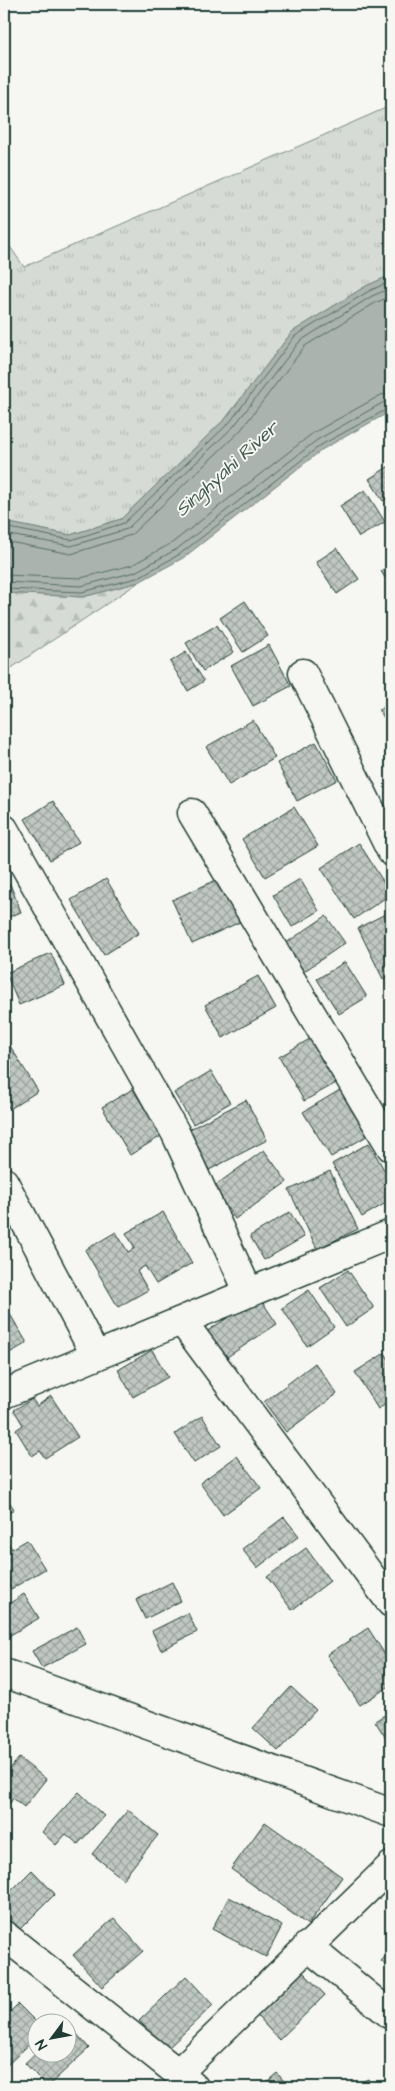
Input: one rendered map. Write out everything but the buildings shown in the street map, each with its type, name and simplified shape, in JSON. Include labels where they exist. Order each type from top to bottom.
[{"type":"street","points":[[303,673],[391,851]]},
{"type":"street","points":[[192,812],[391,1147]]},
{"type":"street","points":[[4,828],[175,1132],[249,1293]]},
{"type":"street","points":[[4,1182],[96,1356]]},
{"type":"street","points":[[4,1394],[391,1234]]},
{"type":"street","points":[[182,1321],[391,1603]]},
{"type":"street","points":[[4,1673],[391,1813]]},
{"type":"street","points":[[4,1935],[186,2080],[307,1946],[391,1866]]},
{"type":"street","points":[[307,1946],[391,2015]]},
{"type":"green space","points":[[388,107],[391,113],[391,275],[366,286],[292,332],[226,418],[121,519],[70,535],[4,522],[4,238],[24,267]]},
{"type":"green space","points":[[139,582],[4,673],[4,593],[83,597]]},
{"type":"water","name":"Singhyahi River","points":[[391,275],[391,411],[323,449],[183,558],[139,582],[83,597],[4,593],[4,522],[70,535],[121,519],[226,418],[292,332],[366,286]]}]
